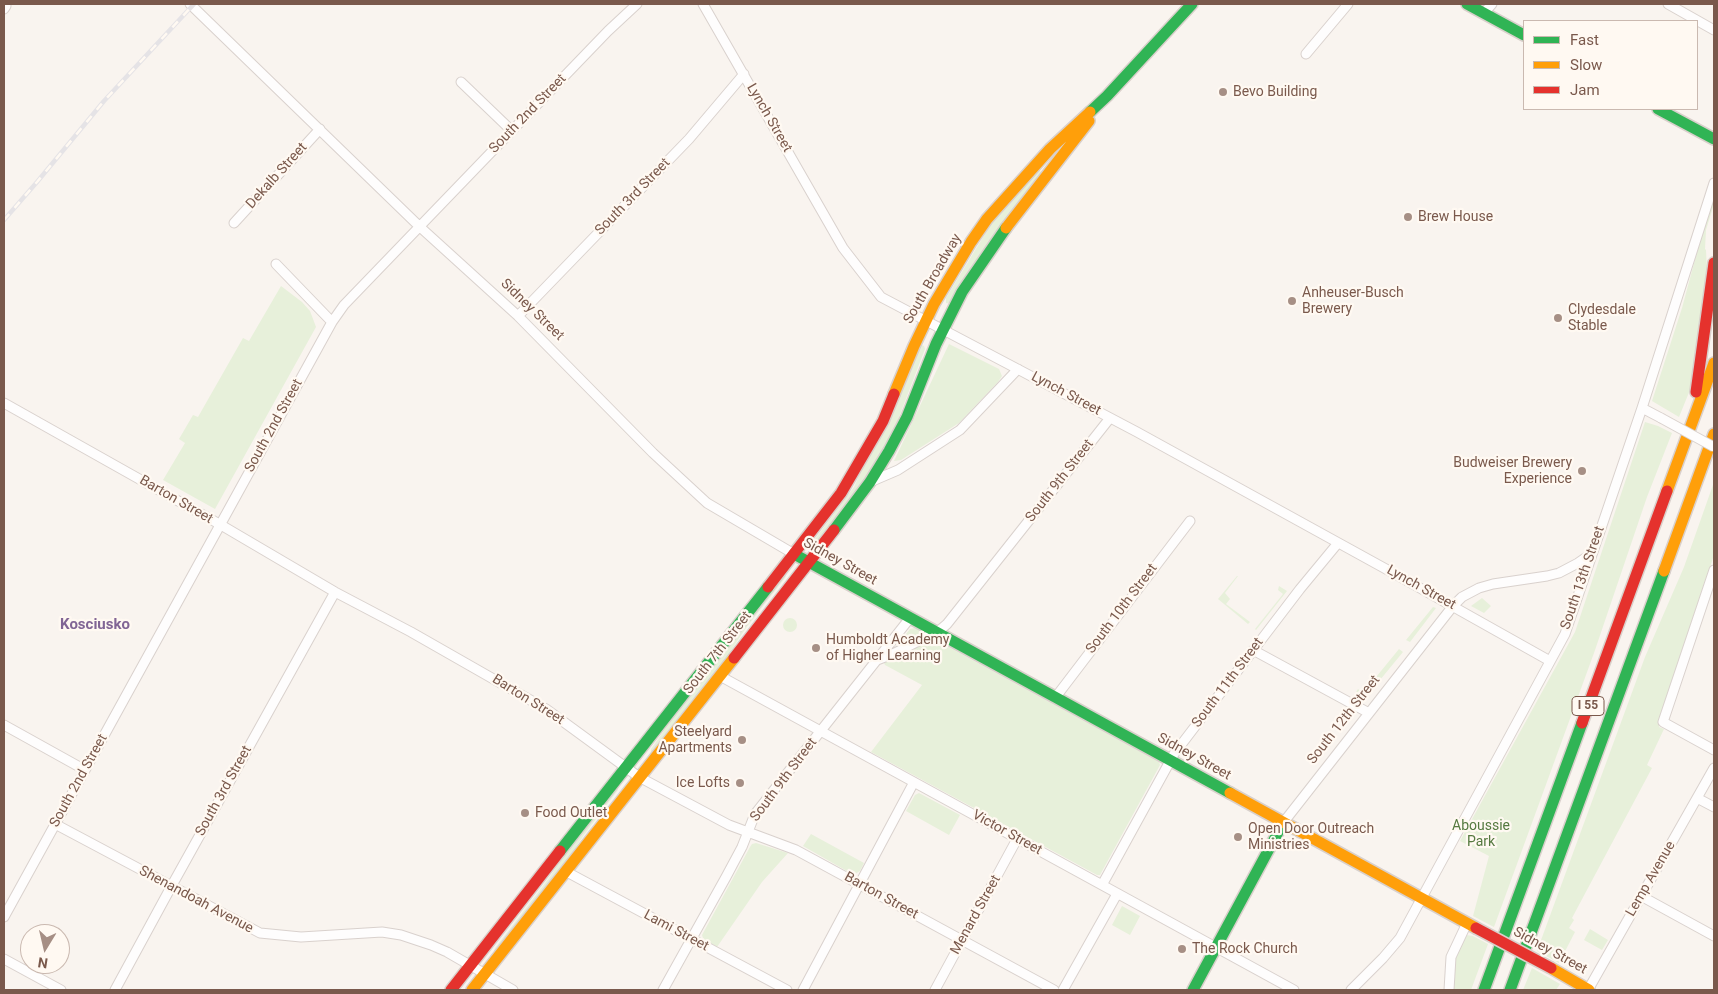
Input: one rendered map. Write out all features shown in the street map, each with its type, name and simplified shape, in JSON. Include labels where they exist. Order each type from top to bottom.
[{"type":"main road","name":"South Broadway","points":[[830,508],[850,479],[883,421],[925,320],[959,261],[987,219],[1050,149],[1107,96],[1192,4]]},
{"type":"main road","points":[[1467,4],[1523,34]]},
{"type":"main road","name":"South Broadway","points":[[870,482],[907,417],[943,330],[962,292],[987,254],[1107,96]]},
{"type":"main road","points":[[1660,110],[1714,138]]},
{"type":"main road","points":[[1692,422],[1714,263]]},
{"type":"main road","name":"I 55","points":[[1484,990],[1714,363]]},
{"type":"main road","name":"I 55","points":[[1510,990],[1714,438]]},
{"type":"main road","name":"South 7th Street","points":[[472,990],[720,676],[870,482]]},
{"type":"main road","name":"South 7th Street","points":[[451,990],[830,508]]},
{"type":"main road","name":"Sidney Street","points":[[794,554],[1588,990]]},
{"type":"main road","name":"South 12th Street","points":[[1192,990],[1283,823]]},
{"type":"street","name":"Sidney Street","points":[[190,4],[420,227],[518,316],[653,453],[707,503],[794,554]]},
{"type":"street","name":"South 2nd Street","points":[[4,917],[332,322],[344,305],[601,38],[637,4]]},
{"type":"street","name":"Lynch Street","points":[[703,4],[843,248],[882,297],[1110,418],[1550,661]]},
{"type":"street","points":[[1306,54],[1348,4]]},
{"type":"street","points":[[1484,13],[1492,4]]},
{"type":"street","points":[[1668,4],[1696,20]]},
{"type":"street","points":[[1698,21],[1714,30]]},
{"type":"street","name":"South 3rd Street","points":[[518,316],[689,140],[744,74]]},
{"type":"street","points":[[460,82],[512,131]]},
{"type":"street","name":"Dekalb Street","points":[[234,223],[320,128]]},
{"type":"street","name":"South 13th Street","points":[[1351,990],[1400,938],[1571,621],[1591,553],[1642,408],[1714,184]]},
{"type":"street","points":[[276,264],[332,322]]},
{"type":"street","name":"South 7th Street","points":[[870,482],[898,470],[960,430],[1018,369]]},
{"type":"street","name":"Barton Street","points":[[4,403],[221,525],[335,592],[411,632],[546,709],[639,777],[729,825],[796,850],[1054,990]]},
{"type":"street","points":[[1642,408],[1661,418],[1714,438]]},
{"type":"street","name":"South 9th Street","points":[[877,660],[895,653],[935,632],[952,619],[1110,418]]},
{"type":"street","name":"South 10th Street","points":[[1055,698],[1190,521]]},
{"type":"street","name":"South 11th Street","points":[[1102,885],[1170,761],[1300,589],[1338,543]]},
{"type":"street","name":"South 12th Street","points":[[1283,823],[1462,597],[1479,588],[1493,584],[1559,573],[1578,563],[1591,553]]},
{"type":"street","points":[[1714,570],[1663,722],[1714,750]]},
{"type":"street","name":"South 3rd Street","points":[[115,990],[335,592]]},
{"type":"street","name":"South 9th Street","points":[[663,990],[726,878],[755,814],[910,618]]},
{"type":"street","points":[[1253,650],[1369,713]]},
{"type":"street","name":"Victor Street","points":[[720,676],[1294,990]]},
{"type":"street","points":[[4,725],[85,770]]},
{"type":"street","name":"Lemp Avenue","points":[[1588,990],[1714,768]]},
{"type":"street","points":[[803,990],[914,782]]},
{"type":"street","points":[[1697,798],[1714,807]]},
{"type":"street","name":"Shenandoah Avenue","points":[[55,824],[260,934],[301,937],[387,933],[415,939],[431,945],[513,990]]},
{"type":"street","name":"Menard Street","points":[[935,990],[1017,839]]},
{"type":"street","name":"Lami Street","points":[[565,871],[787,990]]},
{"type":"street","points":[[1063,990],[1117,894]]},
{"type":"street","points":[[1641,896],[1714,936]]},
{"type":"street","points":[[1449,990],[1451,957],[1472,926]]},
{"type":"street","points":[[4,959],[60,990]]},
{"type":"green space","points":[[1038,169],[1043,174],[950,304],[946,303],[946,298],[991,224]]},
{"type":"green space","points":[[1714,194],[1714,204],[1706,230],[1707,272],[1690,390],[1679,417],[1652,401],[1682,308]]},
{"type":"green space","points":[[281,286],[302,302],[310,311],[316,327],[215,509],[163,480],[185,443],[179,439],[193,415],[198,417],[243,338],[249,341]]},
{"type":"green space","points":[[949,344],[999,369],[1002,376],[959,423],[901,460],[894,461]]},
{"type":"green space","points":[[922,345],[925,349],[893,433],[868,476],[817,543],[815,543],[815,539],[854,487],[918,347]]},
{"type":"green space","name":"Aboussie Park","points":[[1645,422],[1672,433],[1647,497],[1594,653],[1494,927],[1473,916],[1489,856],[1460,841],[1575,632]]},
{"type":"green space","points":[[1714,482],[1714,555],[1660,721],[1659,727],[1664,729],[1647,765],[1652,768],[1572,918],[1574,920],[1569,928],[1575,932],[1559,963],[1537,951],[1645,657],[1684,567]]},
{"type":"green space","points":[[784,575],[786,576],[785,578],[746,628],[726,658],[651,752],[651,749],[690,694]]},
{"type":"green space","points":[[1237,576],[1225,593],[1230,599],[1226,604],[1250,622],[1248,624],[1218,599]]},
{"type":"green space","points":[[1279,586],[1287,591],[1256,630],[1283,594],[1278,590]]},
{"type":"green space","points":[[1482,598],[1491,606],[1484,613],[1471,606]]},
{"type":"green space","points":[[1433,607],[1436,608],[1410,642],[1406,640]]},
{"type":"green space","points":[[787,618],[793,618],[797,625],[793,632],[787,632],[783,628],[783,622]]},
{"type":"green space","points":[[915,628],[922,632],[922,635],[895,648],[910,629]]},
{"type":"green space","points":[[930,638],[1159,762],[1160,765],[1100,875],[871,752],[922,685],[884,663]]},
{"type":"green space","points":[[1399,649],[1403,652],[1366,697],[1356,692],[1358,689],[1363,693]]},
{"type":"green space","points":[[617,788],[618,790],[563,866],[495,952],[495,948],[549,878],[575,840]]},
{"type":"green space","points":[[919,793],[960,815],[949,835],[906,811],[915,795]]},
{"type":"green space","points":[[811,834],[864,863],[860,871],[852,874],[803,846]]},
{"type":"green space","points":[[756,843],[788,853],[762,882],[717,947],[703,938],[702,935],[750,847]]},
{"type":"green space","points":[[1122,906],[1140,916],[1130,935],[1112,925]]},
{"type":"green space","points":[[1590,929],[1608,940],[1602,950],[1584,940]]},
{"type":"green space","points":[[1466,935],[1473,936],[1488,944],[1471,990],[1453,990],[1455,960]]},
{"type":"green space","points":[[1532,968],[1560,984],[1556,990],[1523,990]]},
{"type":"railway","points":[[4,220],[104,101],[194,4]]},
{"type":"traffic: fast","points":[[1090,112],[1192,4]]},
{"type":"traffic: fast","points":[[1467,4],[1523,34]]},
{"type":"traffic: fast","points":[[1660,110],[1714,139]]},
{"type":"traffic: fast","points":[[834,530],[870,482],[889,451],[907,417],[936,344],[962,292],[1006,228]]},
{"type":"traffic: fast","points":[[794,554],[1230,793]]},
{"type":"traffic: fast","points":[[1510,990],[1664,571]]},
{"type":"traffic: fast","points":[[560,851],[768,587]]},
{"type":"traffic: fast","points":[[1484,990],[1582,723]]},
{"type":"traffic: fast","points":[[1193,990],[1283,823]]},
{"type":"traffic: slow","points":[[894,394],[934,304],[971,242],[987,219],[1050,149],[1090,112]]},
{"type":"traffic: slow","points":[[1006,228],[1089,121]]},
{"type":"traffic: slow","points":[[1667,491],[1714,363]]},
{"type":"traffic: slow","points":[[1664,571],[1714,434]]},
{"type":"traffic: slow","points":[[472,990],[734,658]]},
{"type":"traffic: slow","points":[[1230,793],[1476,928]]},
{"type":"traffic: slow","points":[[1551,968],[1589,990]]},
{"type":"traffic: jam","points":[[1696,392],[1714,263]]},
{"type":"traffic: jam","points":[[768,587],[841,493],[883,421],[894,394]]},
{"type":"traffic: jam","points":[[1582,723],[1667,491]]},
{"type":"traffic: jam","points":[[734,658],[834,530]]},
{"type":"traffic: jam","points":[[451,990],[560,851]]},
{"type":"traffic: jam","points":[[1476,928],[1551,968]]},
{"type":"place","name":"Bevo Building","points":[[1223,92]]},
{"type":"place","name":"Brew House","points":[[1408,217]]},
{"type":"place","name":"Anheuser-Busch Brewery","points":[[1292,301]]},
{"type":"place","name":"Clydesdale Stable","points":[[1558,318]]},
{"type":"place","name":"Budweiser Brewery Experience","points":[[1582,471]]},
{"type":"place","name":"Humboldt Academy of Higher Learning","points":[[816,648]]},
{"type":"place","name":"Steelyard Apartments","points":[[742,740]]},
{"type":"place","name":"Ice Lofts","points":[[740,783]]},
{"type":"place","name":"Food Outlet","points":[[525,813]]},
{"type":"place","name":"Open Door Outreach Ministries","points":[[1238,837]]},
{"type":"place","name":"The Rock Church","points":[[1182,949]]},
{"type":"district","name":"Kosciusko","points":[[95,625]]}]
